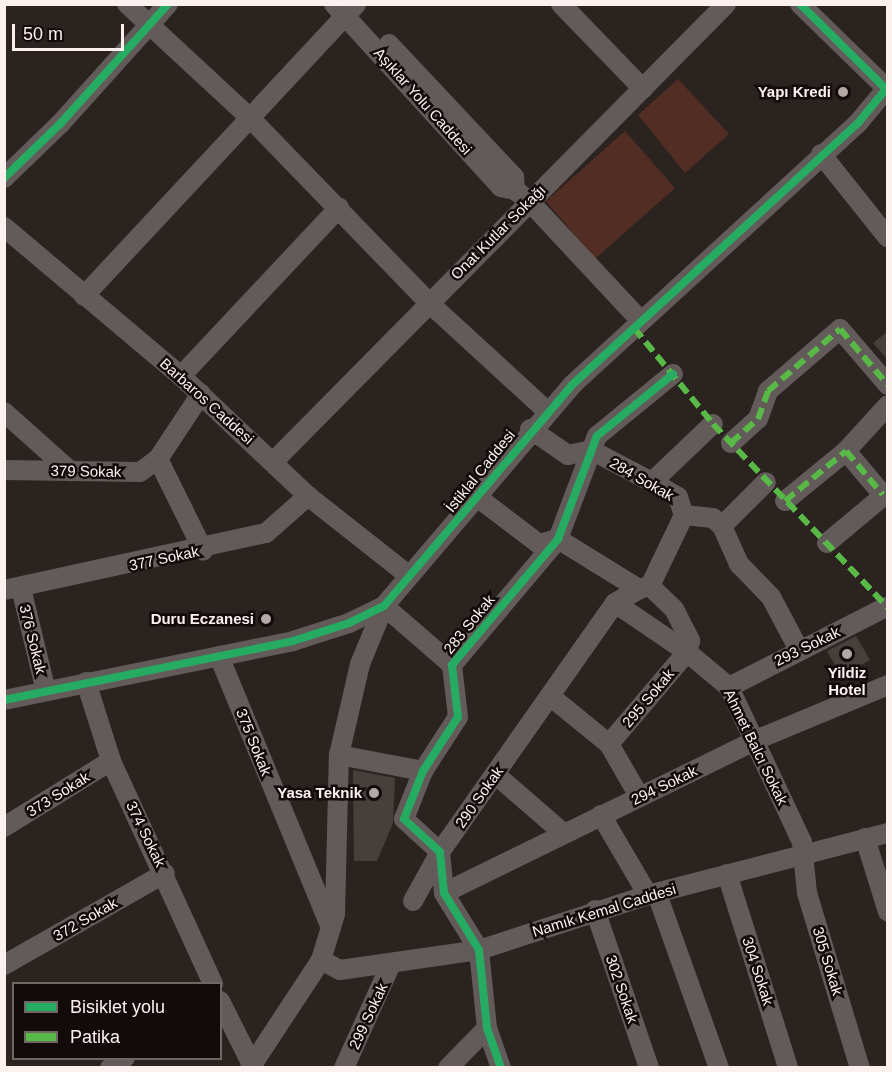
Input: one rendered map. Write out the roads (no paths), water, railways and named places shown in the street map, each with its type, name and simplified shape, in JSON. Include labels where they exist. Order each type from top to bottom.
[{"type":"street","points":[[127,4],[148,27],[249,117],[428,302],[547,411]]},
{"type":"street","points":[[4,177],[168,4]]},
{"type":"street","points":[[561,4],[643,89]]},
{"type":"street","name":"Onat Kutlar Sokağı","points":[[273,462],[428,302],[522,195],[643,89],[726,4]]},
{"type":"street","points":[[800,4],[887,88]]},
{"type":"street","points":[[84,296],[348,7]]},
{"type":"street","name":"Aşıklar Yolu Caddesi","points":[[348,7],[514,177],[522,195],[641,321]]},
{"type":"street","name":"İstiklal Caddesi","points":[[4,700],[293,641],[349,623],[384,606],[547,411],[821,154],[858,123],[887,88]]},
{"type":"street","points":[[821,154],[888,238]]},
{"type":"street","points":[[181,376],[339,208]]},
{"type":"street","name":"Barbaros Caddesi","points":[[4,227],[181,376],[308,496],[408,575]]},
{"type":"street","points":[[731,443],[758,419],[768,391],[840,329],[888,385]]},
{"type":"street","name":"283 Sokak","points":[[440,852],[404,819],[423,771],[458,717],[452,665],[558,539],[597,436],[673,374]]},
{"type":"street","name":"379 Sokak","points":[[4,470],[140,472],[158,459],[201,394]]},
{"type":"street","points":[[785,501],[846,451],[888,405]]},
{"type":"street","points":[[4,412],[70,471]]},
{"type":"street","points":[[652,482],[713,424]]},
{"type":"street","points":[[530,429],[568,455],[591,450]]},
{"type":"street","name":"284 Sokak","points":[[591,450],[678,496],[684,515]]},
{"type":"street","points":[[827,543],[886,493],[846,451]]},
{"type":"street","points":[[158,459],[203,550]]},
{"type":"street","points":[[722,526],[766,482]]},
{"type":"street","name":"377 Sokak","points":[[13,589],[203,550],[266,533],[308,496]]},
{"type":"street","points":[[477,497],[538,544],[558,539],[645,588],[674,609],[690,640],[687,652]]},
{"type":"street","points":[[615,603],[645,588],[684,515],[713,518],[722,526],[739,564],[771,597],[798,648]]},
{"type":"street","name":"376 Sokak","points":[[13,589],[46,691]]},
{"type":"street","name":"Ahmet Balcı Sokak","points":[[615,603],[687,652],[729,687],[756,740],[805,854]]},
{"type":"street","name":"290 Sokak","points":[[412,901],[440,852],[615,603]]},
{"type":"street","points":[[251,1066],[321,960],[331,928],[335,914],[339,755],[360,664],[384,606],[452,665]]},
{"type":"street","name":"293 Sokak","points":[[729,687],[798,648],[886,607]]},
{"type":"street","name":"295 Sokak","points":[[609,744],[687,652]]},
{"type":"street","name":"375 Sokak","points":[[219,656],[331,928]]},
{"type":"street","name":"374 Sokak","points":[[86,682],[111,761],[165,873],[212,982]]},
{"type":"street","name":"294 Sokak","points":[[444,893],[562,832],[756,740],[888,685]]},
{"type":"street","points":[[550,696],[609,744],[639,796]]},
{"type":"street","points":[[339,755],[423,771]]},
{"type":"street","name":"373 Sokak","points":[[4,827],[111,761]]},
{"type":"street","points":[[495,774],[562,832]]},
{"type":"street","points":[[601,815],[652,895],[719,1068]]},
{"type":"street","name":"Namık Kemal Caddesi","points":[[321,960],[340,970],[479,950],[594,910],[888,833]]},
{"type":"street","points":[[865,838],[888,912]]},
{"type":"street","points":[[440,852],[444,893],[479,950],[487,1028],[501,1068]]},
{"type":"street","name":"305 Sokak","points":[[805,854],[807,893],[860,1068]]},
{"type":"street","name":"372 Sokak","points":[[4,965],[165,873]]},
{"type":"street","name":"304 Sokak","points":[[727,874],[788,1068]]},
{"type":"street","name":"302 Sokak","points":[[594,910],[649,1068]]},
{"type":"street","name":"299 Sokak","points":[[344,1068],[391,964]]},
{"type":"street","points":[[222,1005],[251,1066]]},
{"type":"street","points":[[448,1068],[487,1028]]},
{"type":"street","points":[[110,1068],[123,1060]]},
{"type":"place","name":"Yapı Kredi","points":[[843,92]]},
{"type":"place","name":"Duru Eczanesi","points":[[266,619]]},
{"type":"place","name":"Yildiz Hotel","points":[[847,654]]},
{"type":"place","name":"Yasa Teknik","points":[[374,793]]}]
